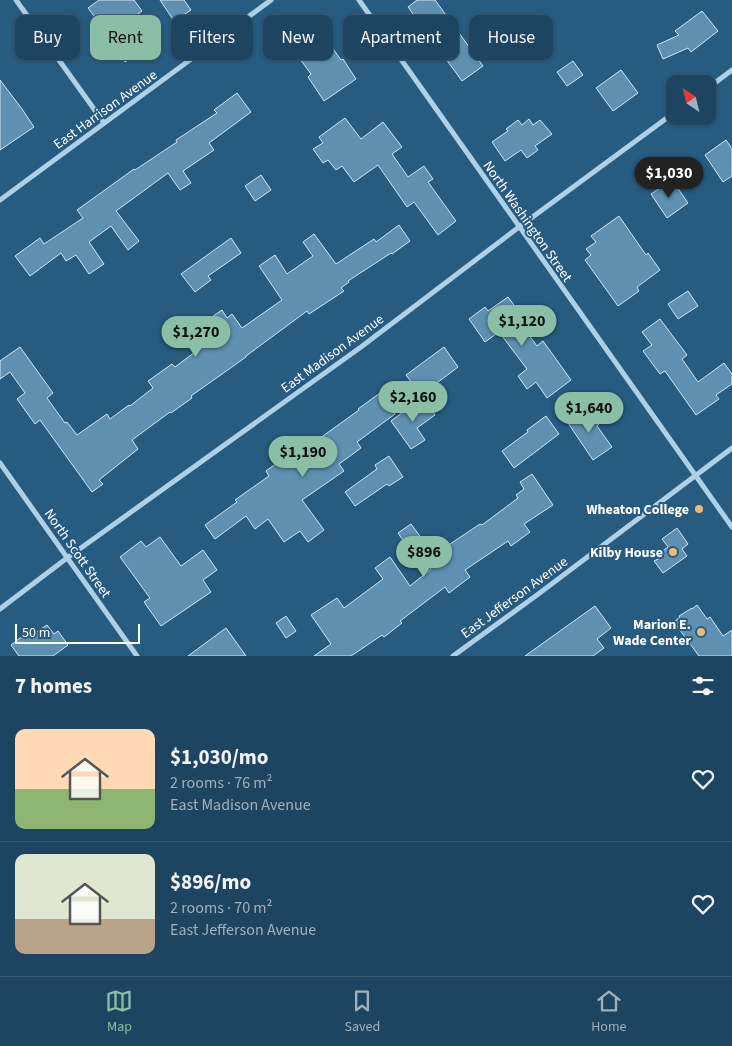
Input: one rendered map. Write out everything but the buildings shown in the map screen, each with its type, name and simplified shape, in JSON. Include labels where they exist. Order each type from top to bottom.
[{"type":"street","points":[[16,0],[104,123]]},
{"type":"street","name":"East Harrison Avenue","points":[[0,200],[271,0]]},
{"type":"street","name":"North Washington Street","points":[[359,0],[732,527]]},
{"type":"street","points":[[716,82],[732,70]]},
{"type":"street","name":"East Madison Avenue","points":[[0,609],[67,558],[361,347],[666,119]]},
{"type":"street","name":"East Jefferson Avenue","points":[[453,656],[732,448]]},
{"type":"street","name":"North Scott Street","points":[[0,463],[137,656]]},
{"type":"place","name":"Wheaton College","points":[[699,509]]},
{"type":"place","name":"Kilby House","points":[[673,552]]},
{"type":"place","name":"Marion E. Wade Center","points":[[701,632]]}]
